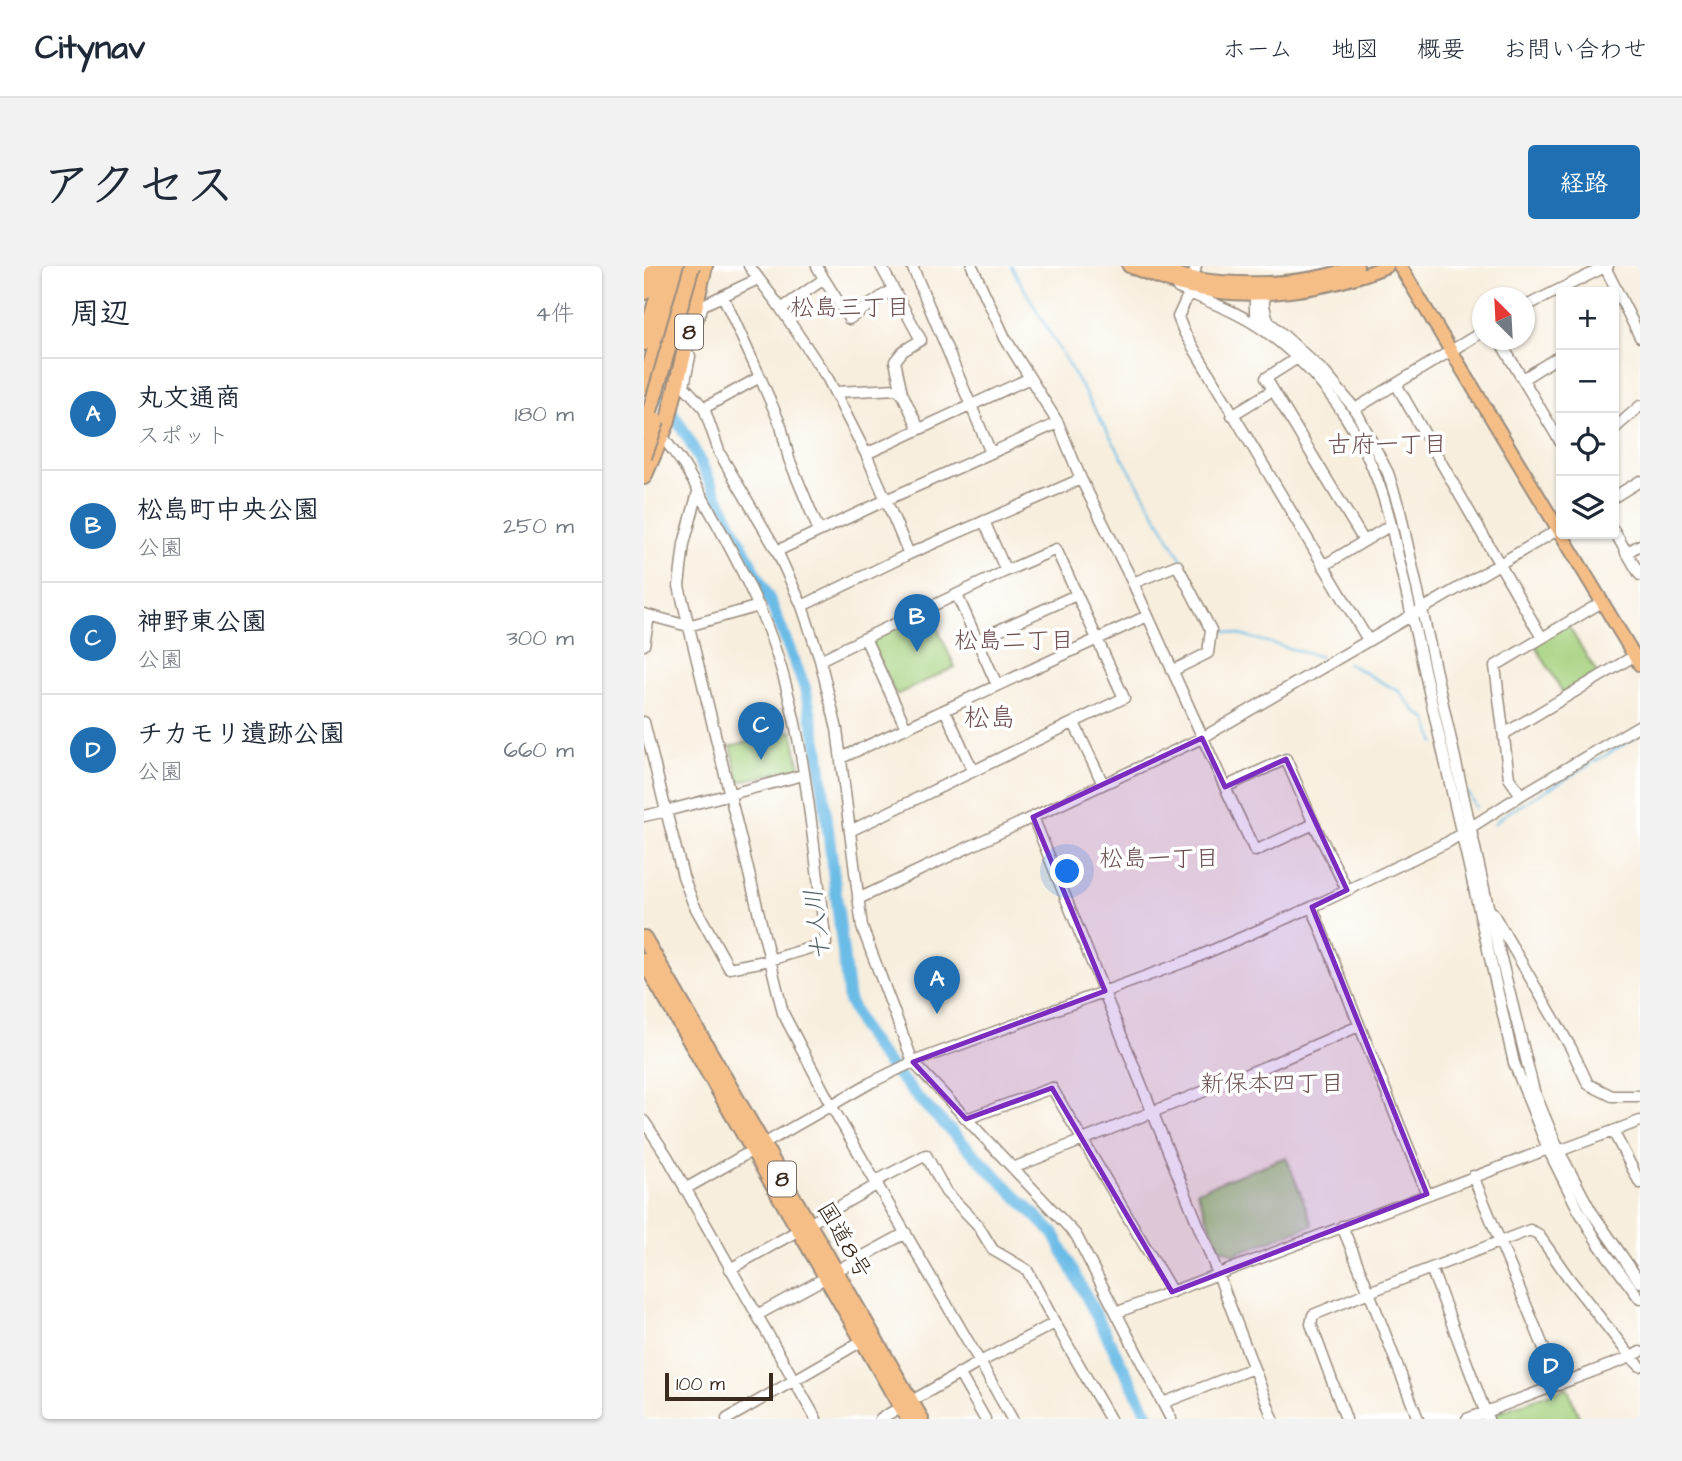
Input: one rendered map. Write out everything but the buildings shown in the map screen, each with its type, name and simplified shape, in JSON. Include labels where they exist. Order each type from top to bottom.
[{"type":"highway","points":[[644,292],[652,266]]},
{"type":"highway","points":[[644,343],[666,266]]},
{"type":"highway","points":[[644,387],[679,266]]},
{"type":"highway","name":"8","points":[[644,433],[692,266]]},
{"type":"highway","points":[[644,457],[658,418],[687,312],[704,266]]},
{"type":"highway","name":"8","points":[[644,477],[665,430],[678,389],[704,266]]},
{"type":"highway","name":"国道8号","points":[[644,938],[906,1409]]},
{"type":"highway","name":"国道8号","points":[[644,961],[691,1044],[758,1147]]},
{"type":"highway","points":[[644,976],[691,1044]]},
{"type":"highway","name":"国道8号","points":[[831,1274],[862,1341],[906,1409],[921,1419]]},
{"type":"main road","points":[[1129,266],[1192,281],[1306,289],[1337,283],[1387,266]]},
{"type":"main road","points":[[1259,287],[1357,266]]},
{"type":"main road","points":[[1400,266],[1556,522]]},
{"type":"main road","points":[[1566,539],[1637,660]]},
{"type":"street","points":[[750,266],[835,392],[866,454],[909,554]]},
{"type":"street","points":[[817,266],[849,319],[893,289]]},
{"type":"street","points":[[881,266],[921,340],[903,351],[895,361],[902,393],[919,429]]},
{"type":"street","points":[[912,266],[991,453]]},
{"type":"street","points":[[972,266],[1005,338],[1058,423],[1081,479],[1133,583],[1255,851],[1314,824]]},
{"type":"street","points":[[1535,302],[1606,267],[1640,337]]},
{"type":"street","points":[[758,279],[703,305],[678,389],[704,408],[720,454],[777,551],[802,606],[820,660],[837,729],[862,927],[913,1062],[1076,1235],[1171,1419]]},
{"type":"street","points":[[781,309],[824,279]]},
{"type":"street","points":[[1368,640],[1184,332],[1178,317],[1192,281],[1264,330],[1321,383],[1342,410],[1377,475],[1391,525],[1514,1063],[1548,1149],[1598,1243],[1640,1299]]},
{"type":"street","points":[[1576,282],[1578,287]]},
{"type":"street","points":[[1259,287],[1255,312],[1264,330]]},
{"type":"street","points":[[1259,287],[1268,321],[1311,359],[1354,409],[1388,473],[1400,510],[1487,902],[1532,1084],[1559,1151],[1591,1211],[1640,1282]]},
{"type":"street","points":[[723,296],[781,426],[789,459],[819,531]]},
{"type":"street","points":[[1354,409],[1472,338]]},
{"type":"street","points":[[1505,350],[1556,435]]},
{"type":"street","points":[[1523,379],[1556,358]]},
{"type":"street","points":[[1296,359],[1266,378],[1364,541]]},
{"type":"street","points":[[704,408],[760,377]]},
{"type":"street","points":[[866,454],[1030,378]]},
{"type":"street","points":[[1395,384],[1542,638]]},
{"type":"street","points":[[835,392],[898,389],[902,393]]},
{"type":"street","points":[[1232,415],[1273,390]]},
{"type":"street","points":[[644,400],[665,430],[667,444],[685,467],[736,556],[759,606],[784,680],[803,775],[826,943],[770,960],[729,968],[693,903],[644,722]]},
{"type":"street","points":[[1619,425],[1640,406]]},
{"type":"street","points":[[777,551],[1058,423]]},
{"type":"street","points":[[802,606],[909,554],[1081,479]]},
{"type":"street","points":[[1619,494],[1640,481]]},
{"type":"street","points":[[698,492],[684,544],[679,586],[783,1013],[831,1105],[1012,1419]]},
{"type":"street","points":[[984,521],[1006,571]]},
{"type":"street","points":[[1324,566],[1391,525]]},
{"type":"street","points":[[858,899],[1202,738],[1556,530]]},
{"type":"street","points":[[1618,539],[1640,575]]},
{"type":"street","points":[[1626,553],[1640,545]]},
{"type":"street","points":[[820,660],[1056,549],[1124,698],[850,831]]},
{"type":"street","points":[[1133,583],[1177,565],[1211,630],[1208,653],[1172,671]]},
{"type":"street","points":[[957,595],[997,685]]},
{"type":"street","points":[[977,640],[1076,595]]},
{"type":"street","points":[[1521,795],[1509,778],[1495,666],[1602,602]]},
{"type":"street","points":[[644,645],[647,615],[688,626],[759,606]]},
{"type":"street","points":[[841,758],[1147,616]]},
{"type":"street","points":[[864,638],[906,728]]},
{"type":"street","points":[[1503,734],[1637,660]]},
{"type":"street","points":[[945,710],[973,771]]},
{"type":"street","points":[[1074,723],[1103,784]]},
{"type":"street","points":[[685,1189],[902,1067],[1190,960],[1312,907],[1462,835],[1471,826],[1521,795],[1640,725]]},
{"type":"street","points":[[1225,787],[1286,759],[1347,890]]},
{"type":"street","points":[[644,816],[803,775]]},
{"type":"street","points":[[1033,817],[1218,1274],[1273,1419]]},
{"type":"street","points":[[1487,902],[1571,1048],[1588,1084],[1612,1096],[1640,1096]]},
{"type":"street","points":[[1312,907],[1427,1194]]},
{"type":"street","points":[[1013,1168],[1359,1026]]},
{"type":"street","points":[[966,1119],[1052,1088],[1172,1292]]},
{"type":"street","points":[[644,1121],[816,1419]]},
{"type":"street","points":[[1118,1312],[1473,1176],[1548,1149],[1559,1151],[1640,1121]]},
{"type":"street","points":[[1613,1131],[1639,1178]]},
{"type":"street","points":[[730,1269],[926,1155],[946,1192],[977,1224],[993,1250],[1027,1269],[1110,1419]]},
{"type":"street","points":[[1473,1176],[1559,1385]]},
{"type":"street","points":[[1342,1226],[1418,1419]]},
{"type":"street","points":[[1346,1419],[1311,1324],[1313,1315],[1530,1230],[1538,1234],[1568,1277],[1635,1354],[1640,1366]]},
{"type":"street","points":[[757,1315],[906,1233]]},
{"type":"street","points":[[1431,1268],[1487,1416]]},
{"type":"street","points":[[880,1419],[906,1409],[959,1373],[1055,1323]]},
{"type":"street","points":[[727,1419],[862,1341]]},
{"type":"street","points":[[1468,1419],[1487,1416],[1635,1354]]},
{"type":"street","points":[[1163,1403],[1253,1368]]},
{"type":"street","points":[[959,1373],[985,1419]]},
{"type":"highlighted area","points":[[1202,738],[1225,787],[1286,759],[1347,890],[1312,907],[1427,1194],[1172,1292],[1052,1088],[966,1119],[913,1062],[1105,991],[1033,817]]},
{"type":"green space","points":[[930,612],[955,667],[896,695],[869,638]]},
{"type":"green space","points":[[1567,624],[1597,673],[1563,693],[1534,643]]},
{"type":"green space","points":[[792,731],[800,767],[739,782],[731,746]]},
{"type":"green space","points":[[1286,1157],[1313,1225],[1234,1254],[1219,1247],[1197,1191]]},
{"type":"green space","points":[[1567,1387],[1580,1419],[1493,1419],[1491,1415]]},
{"type":"waterway","points":[[1011,266],[1189,572],[1219,629],[1321,657]]},
{"type":"waterway","name":"十人川","points":[[654,382],[689,440],[771,603],[805,688],[818,747],[849,1001],[878,1052],[918,1098],[1054,1234],[1150,1419]]},
{"type":"waterway","points":[[1347,663],[1400,692],[1416,712],[1427,719],[1435,743]]},
{"type":"waterway","points":[[1494,824],[1504,815],[1640,735]]},
{"type":"waterway","points":[[1467,791],[1476,808]]},
{"type":"place","name":"松島町中央公園","points":[[917,652]]},
{"type":"place","name":"神野東公園","points":[[761,760]]},
{"type":"place","name":"丸文通商","points":[[937,1014]]},
{"type":"place","name":"チカモリ遺跡公園","points":[[1551,1401]]},
{"type":"district","name":"松島三丁目","points":[[850,308]]},
{"type":"district","name":"古府一丁目","points":[[1387,445]]},
{"type":"district","name":"松島二丁目","points":[[1014,641]]},
{"type":"district","name":"松島","points":[[990,718]]},
{"type":"district","name":"松島一丁目","points":[[1159,859]]},
{"type":"district","name":"新保本四丁目","points":[[1272,1084]]}]
